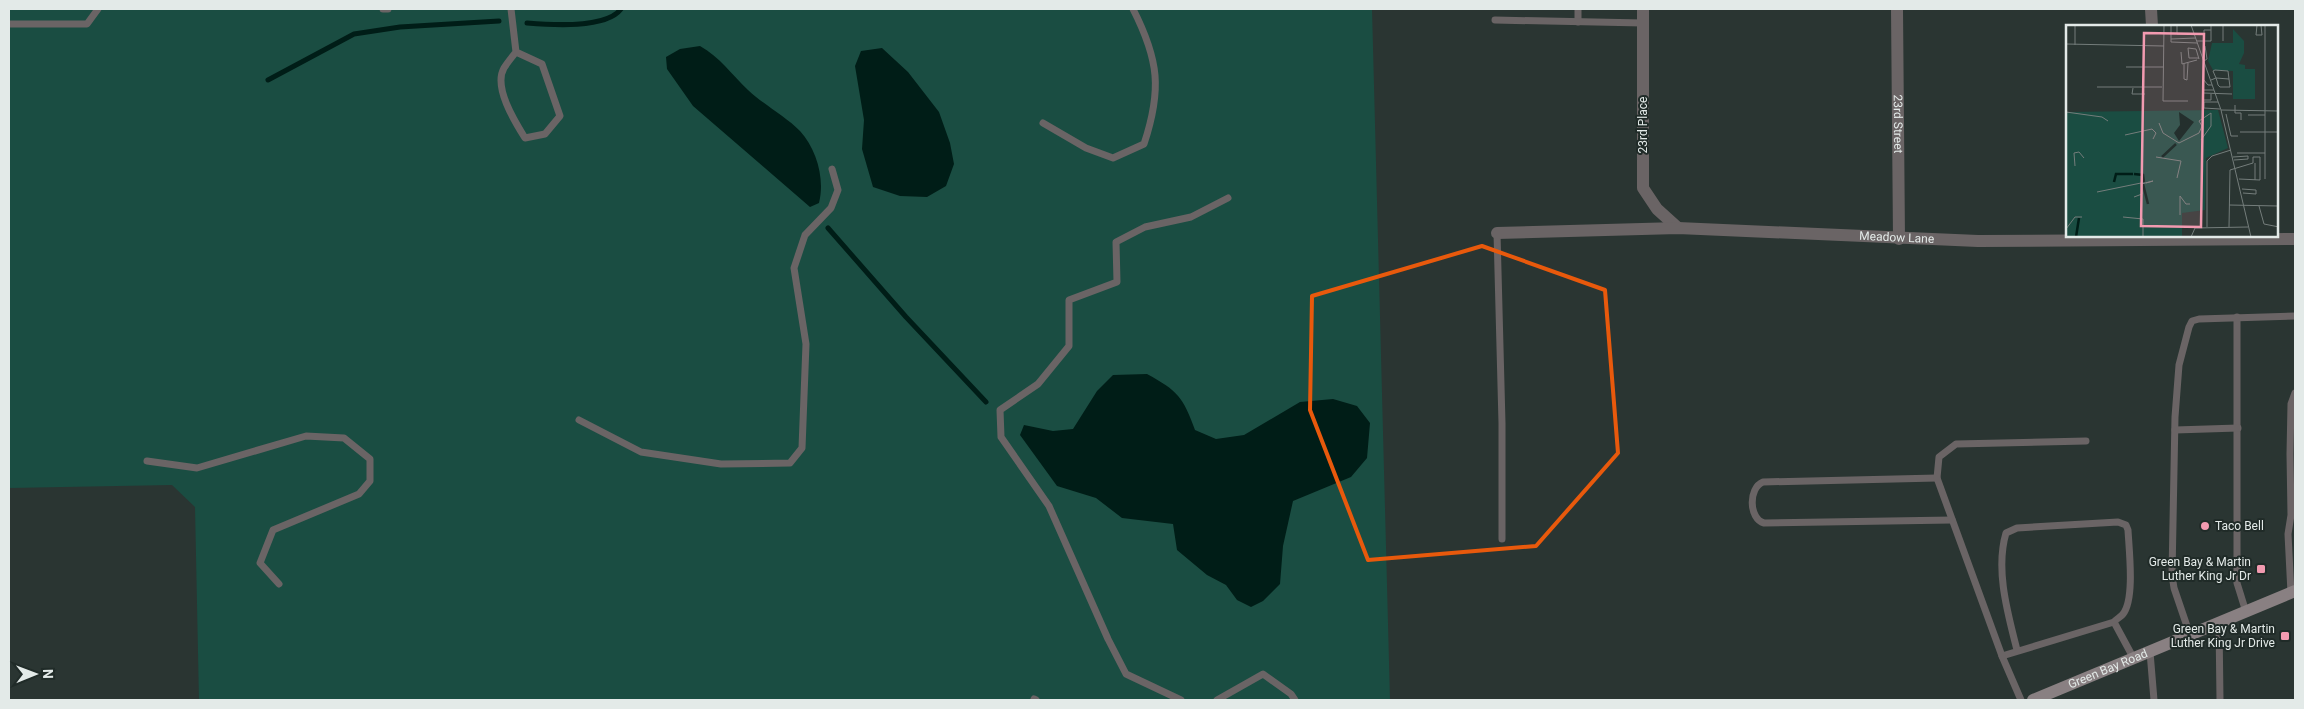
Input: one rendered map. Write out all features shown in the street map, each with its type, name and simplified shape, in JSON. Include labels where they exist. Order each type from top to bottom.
[{"type":"main road","name":"Green Bay Road","points":[[2033,700],[2134,660],[2293,592]]},
{"type":"street","name":"23rd Place","points":[[1643,9],[1643,188],[1657,209],[1678,228]]},
{"type":"street","name":"23rd Street","points":[[1897,9],[1899,239]]},
{"type":"street","points":[[2151,9],[2152,25]]},
{"type":"street","name":"Meadow Lane","points":[[1497,233],[1678,228],[1899,239],[2295,239]]},
{"type":"lane","points":[[9,24],[87,24],[98,9]]},
{"type":"lane","points":[[383,9],[388,9]]},
{"type":"lane","points":[[512,9],[516,52],[502,70],[502,90],[511,117],[525,138],[545,134],[560,116],[550,85],[542,64],[516,52]]},
{"type":"lane","points":[[1043,123],[1086,148],[1113,158],[1144,144],[1154,112],[1156,72],[1133,9]]},
{"type":"lane","points":[[1578,9],[1578,22]]},
{"type":"lane","points":[[1495,20],[1643,23]]},
{"type":"lane","points":[[579,420],[641,452],[721,464],[790,463],[802,448],[806,344],[794,268],[805,235],[831,208],[838,190],[832,169]]},
{"type":"lane","points":[[1180,700],[1126,674],[1108,639],[1049,506],[1001,437],[1000,410],[1038,384],[1069,346],[1070,300],[1117,282],[1116,242],[1145,227],[1191,217],[1228,198]]},
{"type":"lane","points":[[1497,233],[1502,423],[1502,539]]},
{"type":"lane","points":[[2190,635],[2174,588],[2172,575],[2175,430],[2179,365],[2192,321],[2237,317],[2295,316]]},
{"type":"lane","points":[[2237,317],[2237,583],[2246,612]]},
{"type":"lane","points":[[2293,592],[2288,534],[2294,516],[2291,404],[2295,393]]},
{"type":"lane","points":[[2175,430],[2238,428]]},
{"type":"lane","points":[[147,461],[198,468],[306,436],[344,438],[370,460],[370,481],[359,494],[273,530],[260,563],[279,584]]},
{"type":"lane","points":[[2021,700],[2002,656],[1937,478],[1939,458],[1956,444],[2086,441]]},
{"type":"lane","points":[[1937,478],[1763,482],[1757,484],[1753,490],[1754,516],[1757,521],[1764,523],[1952,520]]},
{"type":"lane","points":[[2002,656],[2114,622],[2124,614],[2128,601],[2128,530],[2126,524],[2118,522],[2017,528],[2006,533],[2002,545],[2007,610],[2017,650]]},
{"type":"lane","points":[[2114,622],[2134,660]]},
{"type":"lane","points":[[2219,623],[2220,700]]},
{"type":"lane","points":[[2150,652],[2154,700]]},
{"type":"lane","points":[[1217,700],[1263,674],[1291,694],[1295,700]]},
{"type":"highlighted area","points":[[1482,246],[1605,290],[1618,453],[1536,546],[1368,560],[1310,410],[1312,296]]},
{"type":"shaded area","points":[[9,9],[1372,9],[1390,700],[199,700],[195,507],[172,485],[9,488]]},
{"type":"shaded area","points":[[700,46],[720,61],[754,95],[800,131],[811,147],[818,165],[821,184],[819,203],[810,207],[693,106],[667,69],[666,57],[680,49]]},
{"type":"shaded area","points":[[882,48],[908,72],[939,112],[950,143],[954,164],[946,186],[927,197],[900,196],[873,187],[862,149],[864,120],[855,66],[861,51]]},
{"type":"shaded area","points":[[1147,374],[1173,390],[1183,402],[1195,430],[1216,439],[1244,435],[1300,402],[1333,399],[1357,406],[1370,423],[1367,458],[1351,477],[1293,501],[1283,546],[1280,584],[1263,601],[1251,607],[1237,600],[1226,585],[1207,575],[1177,550],[1173,524],[1122,518],[1096,498],[1057,486],[1020,435],[1024,425],[1053,431],[1073,429],[1097,391],[1113,375]]},
{"type":"waterway","points":[[527,23],[563,25],[591,23],[614,15],[621,9]]},
{"type":"waterway","points":[[268,80],[354,34],[400,27],[499,21]]},
{"type":"waterway","points":[[828,228],[906,317],[986,402]]},
{"type":"place","name":"Taco Bell","points":[[2205,526]]},
{"type":"place","name":"Green Bay & Martin Luther King Jr Dr","points":[[2261,569]]},
{"type":"place","name":"Green Bay & Martin Luther King Jr Drive","points":[[2285,636]]}]
